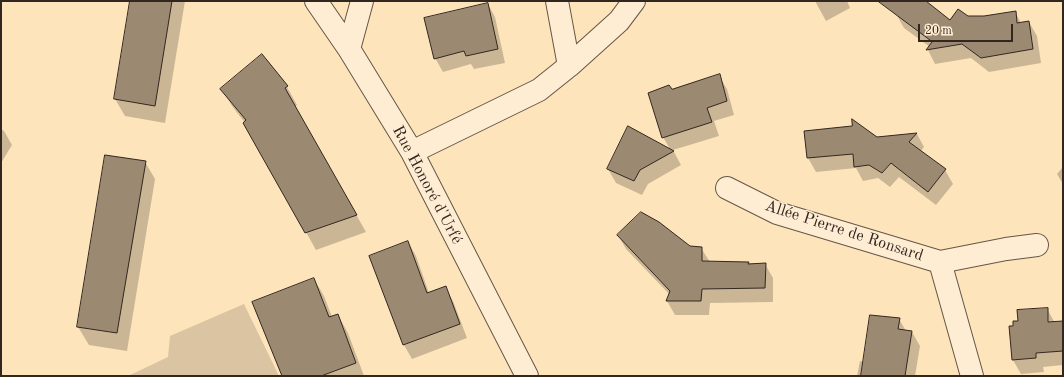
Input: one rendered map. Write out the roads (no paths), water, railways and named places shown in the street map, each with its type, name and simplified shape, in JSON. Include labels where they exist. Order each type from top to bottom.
[{"type":"street","name":"Rue Honoré d'Urfé","points":[[316,1],[349,49],[412,152],[527,376]]},
{"type":"street","points":[[349,49],[362,1]]},
{"type":"street","points":[[557,1],[569,66]]},
{"type":"street","points":[[412,152],[539,90],[569,66],[619,21],[634,1]]},
{"type":"street","name":"Allée Pierre de Ronsard","points":[[727,188],[777,213],[940,262],[1006,249],[1037,245]]},
{"type":"street","name":"Allée Pierre de Ronsard","points":[[940,262],[972,376]]}]
